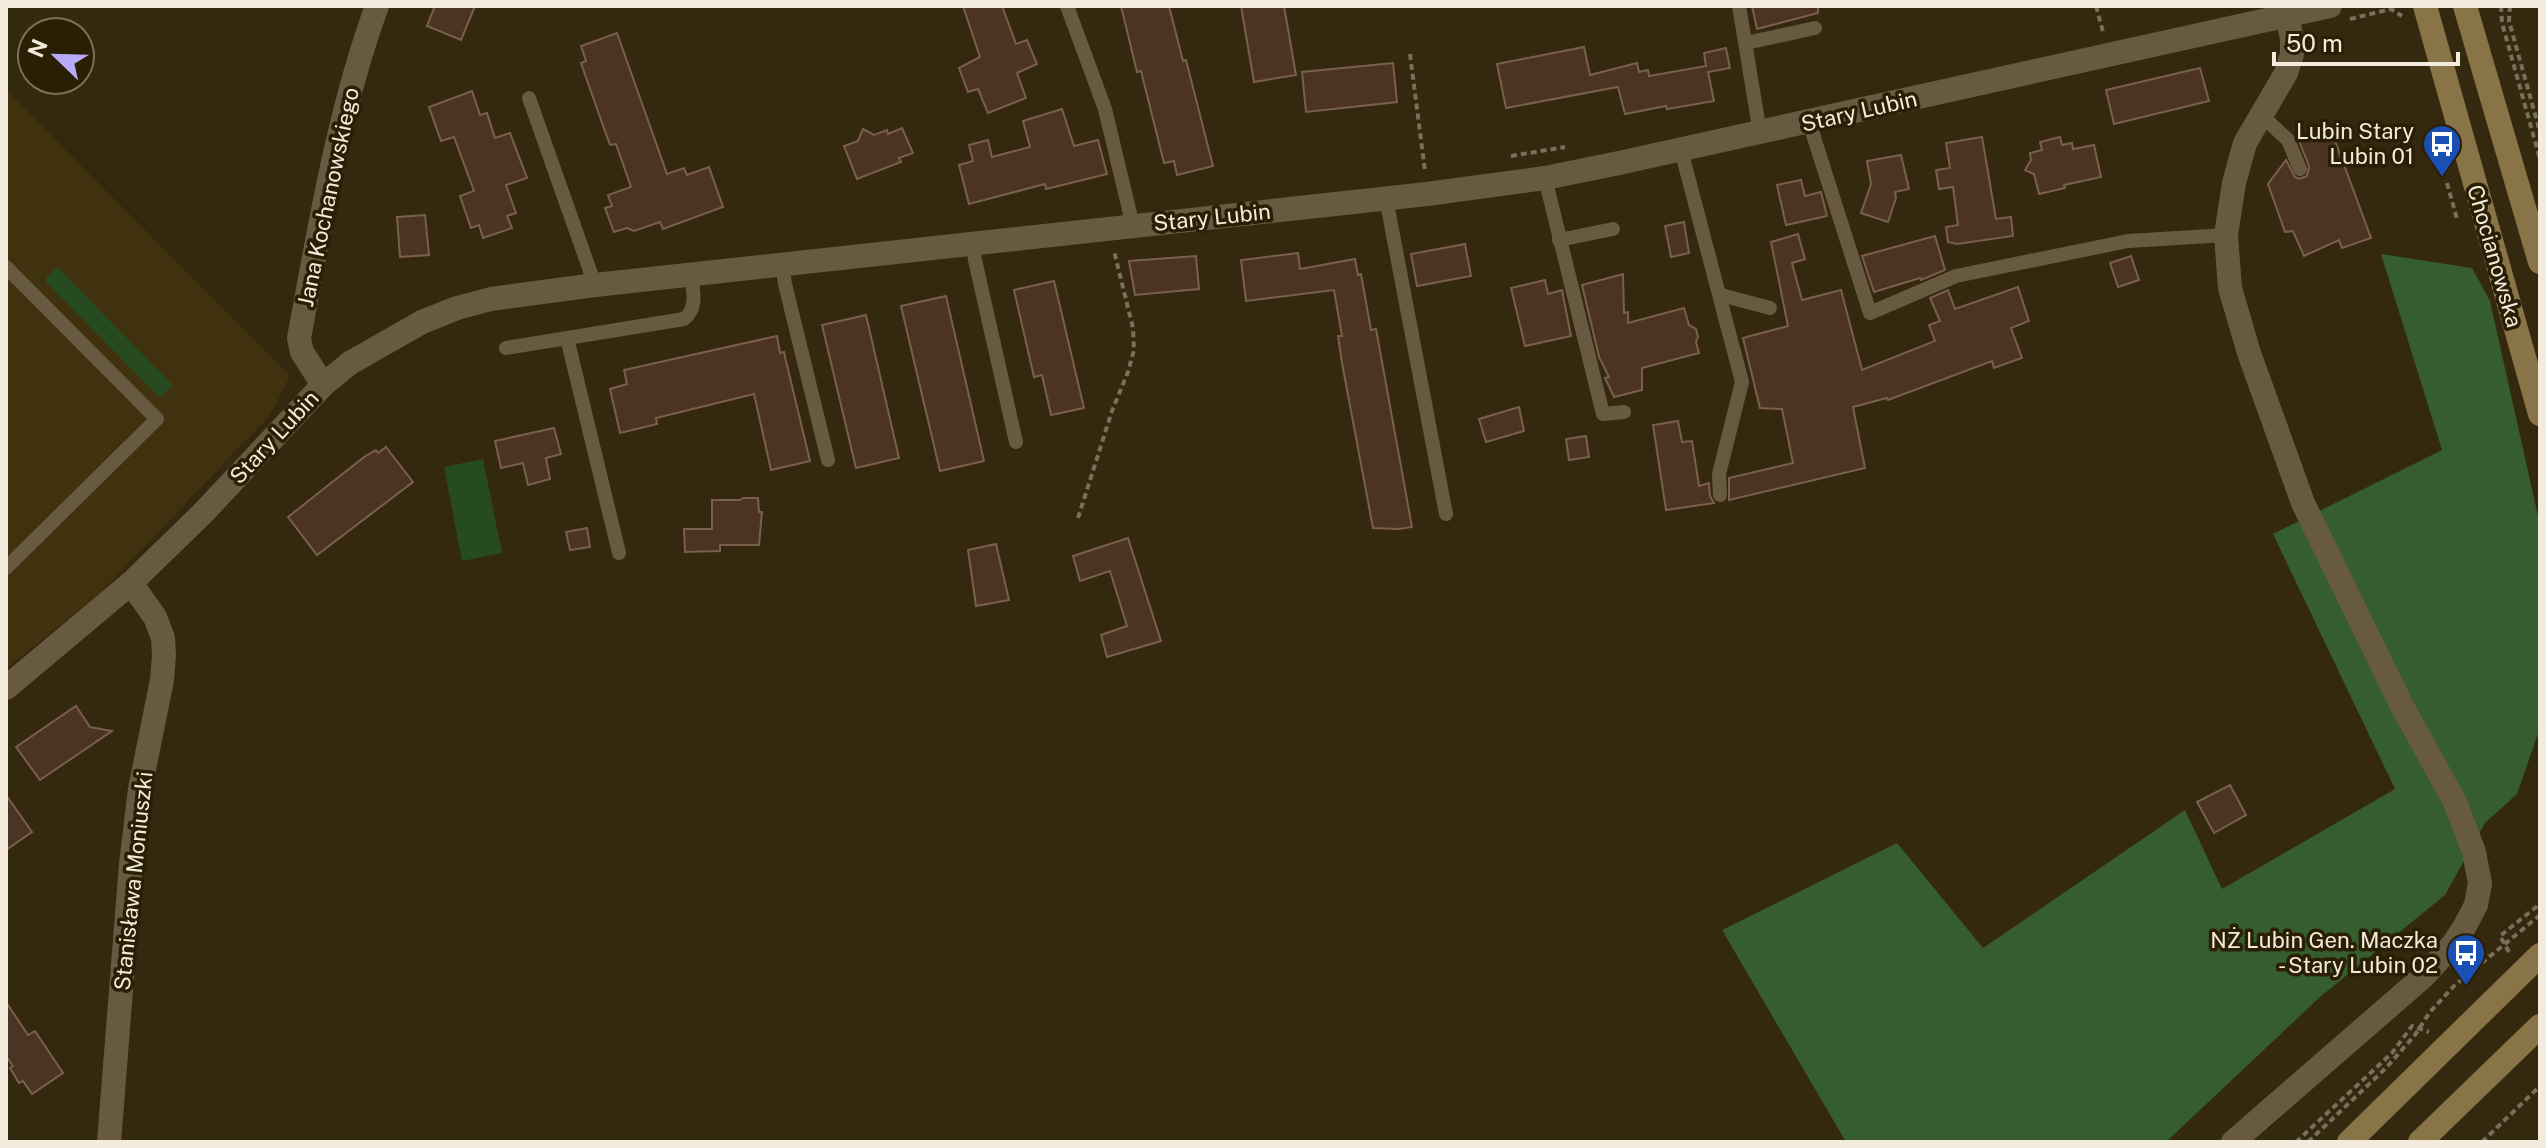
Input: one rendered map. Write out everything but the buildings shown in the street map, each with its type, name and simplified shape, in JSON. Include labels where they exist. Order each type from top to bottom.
[{"type":"street","name":"Jana Kochanowskiego","points":[[323,385],[302,352],[299,338],[345,106],[377,6]]},
{"type":"street","name":"Chocianowska","points":[[2465,6],[2540,262]]},
{"type":"street","name":"Chocianowska","points":[[2415,12],[2442,72],[2540,414]]},
{"type":"street","name":"Stary Lubin","points":[[6,688],[131,583],[202,514],[323,385],[377,346],[457,308],[491,299],[595,285],[1427,194],[1545,178],[2287,16],[2338,13]]},
{"type":"street","points":[[2233,1142],[2424,976],[2465,926],[2476,905],[2480,883],[2474,852],[2455,802],[2403,708],[2303,503],[2249,353],[2230,288],[2226,235],[2234,183],[2245,143],[2286,73],[2292,54],[2287,16]]},
{"type":"street","name":"Stanisława Moniuszki","points":[[109,1142],[131,864],[140,789],[164,656],[163,638],[155,617],[131,583]]},
{"type":"street","points":[[2349,1142],[2540,955]]},
{"type":"street","points":[[2420,1142],[2540,1026]]},
{"type":"lane","name":"Stary Lubin","points":[[1067,6],[1105,109],[1122,228]]},
{"type":"lane","points":[[1739,6],[1760,133]]},
{"type":"lane","points":[[1746,43],[1815,28]]},
{"type":"lane","points":[[529,98],[595,285]]},
{"type":"lane","points":[[2260,114],[2288,140],[2300,169]]},
{"type":"lane","points":[[1809,122],[1870,313],[1956,276],[2128,241],[2226,235]]},
{"type":"lane","points":[[1681,150],[1742,382],[1719,474],[1720,495]]},
{"type":"lane","points":[[1545,178],[1603,414],[1624,412]]},
{"type":"lane","points":[[1386,198],[1446,514]]},
{"type":"lane","points":[[1559,240],[1613,229]]},
{"type":"lane","points":[[973,244],[1016,442]]},
{"type":"lane","points":[[782,264],[828,460]]},
{"type":"lane","points":[[6,267],[157,419],[6,568]]},
{"type":"lane","points":[[506,348],[684,319],[693,308],[691,275]]},
{"type":"lane","points":[[1721,295],[1770,308]]},
{"type":"lane","points":[[567,338],[619,553]]},
{"type":"path","points":[[2501,6],[2502,23],[2540,159]]},
{"type":"path","points":[[2510,6],[2509,21],[2540,132]]},
{"type":"path","points":[[2338,13],[2390,8],[2415,12]]},
{"type":"path","points":[[1410,54],[1427,194]]},
{"type":"path","points":[[1507,156],[1568,146]]},
{"type":"path","points":[[1424,167],[1435,167]]},
{"type":"path","points":[[1078,518],[1134,350],[1133,328],[1113,246],[1122,228]]},
{"type":"path","points":[[2500,960],[2509,953],[2500,936],[2540,904]]},
{"type":"path","points":[[2308,1142],[2386,1068],[2454,986],[2540,915]]},
{"type":"path","points":[[2296,1142],[2392,1053],[2412,1026],[2429,1032],[2438,1022]]},
{"type":"path","points":[[2482,1142],[2540,1086]]},
{"type":"shaded area","points":[[6,90],[290,376],[270,415],[100,593],[6,669]]},
{"type":"green space","points":[[2381,254],[2472,268],[2490,301],[2540,525],[2540,728],[2517,794],[2485,823],[2445,895],[2320,997],[2166,1142],[1846,1142],[1722,930],[1897,843],[1983,948],[2185,810],[2222,889],[2395,789],[2273,534],[2442,450]]},
{"type":"green space","points":[[57,267],[173,385],[162,396],[158,396],[46,282]]},
{"type":"green space","points":[[483,459],[502,553],[462,561],[444,467]]},
{"type":"place","name":"Lubin Stary Lubin 01","points":[[2442,178]]},
{"type":"place","name":"NŻ Lubin Gen. Maczka - Stary Lubin 02","points":[[2466,987]]}]
